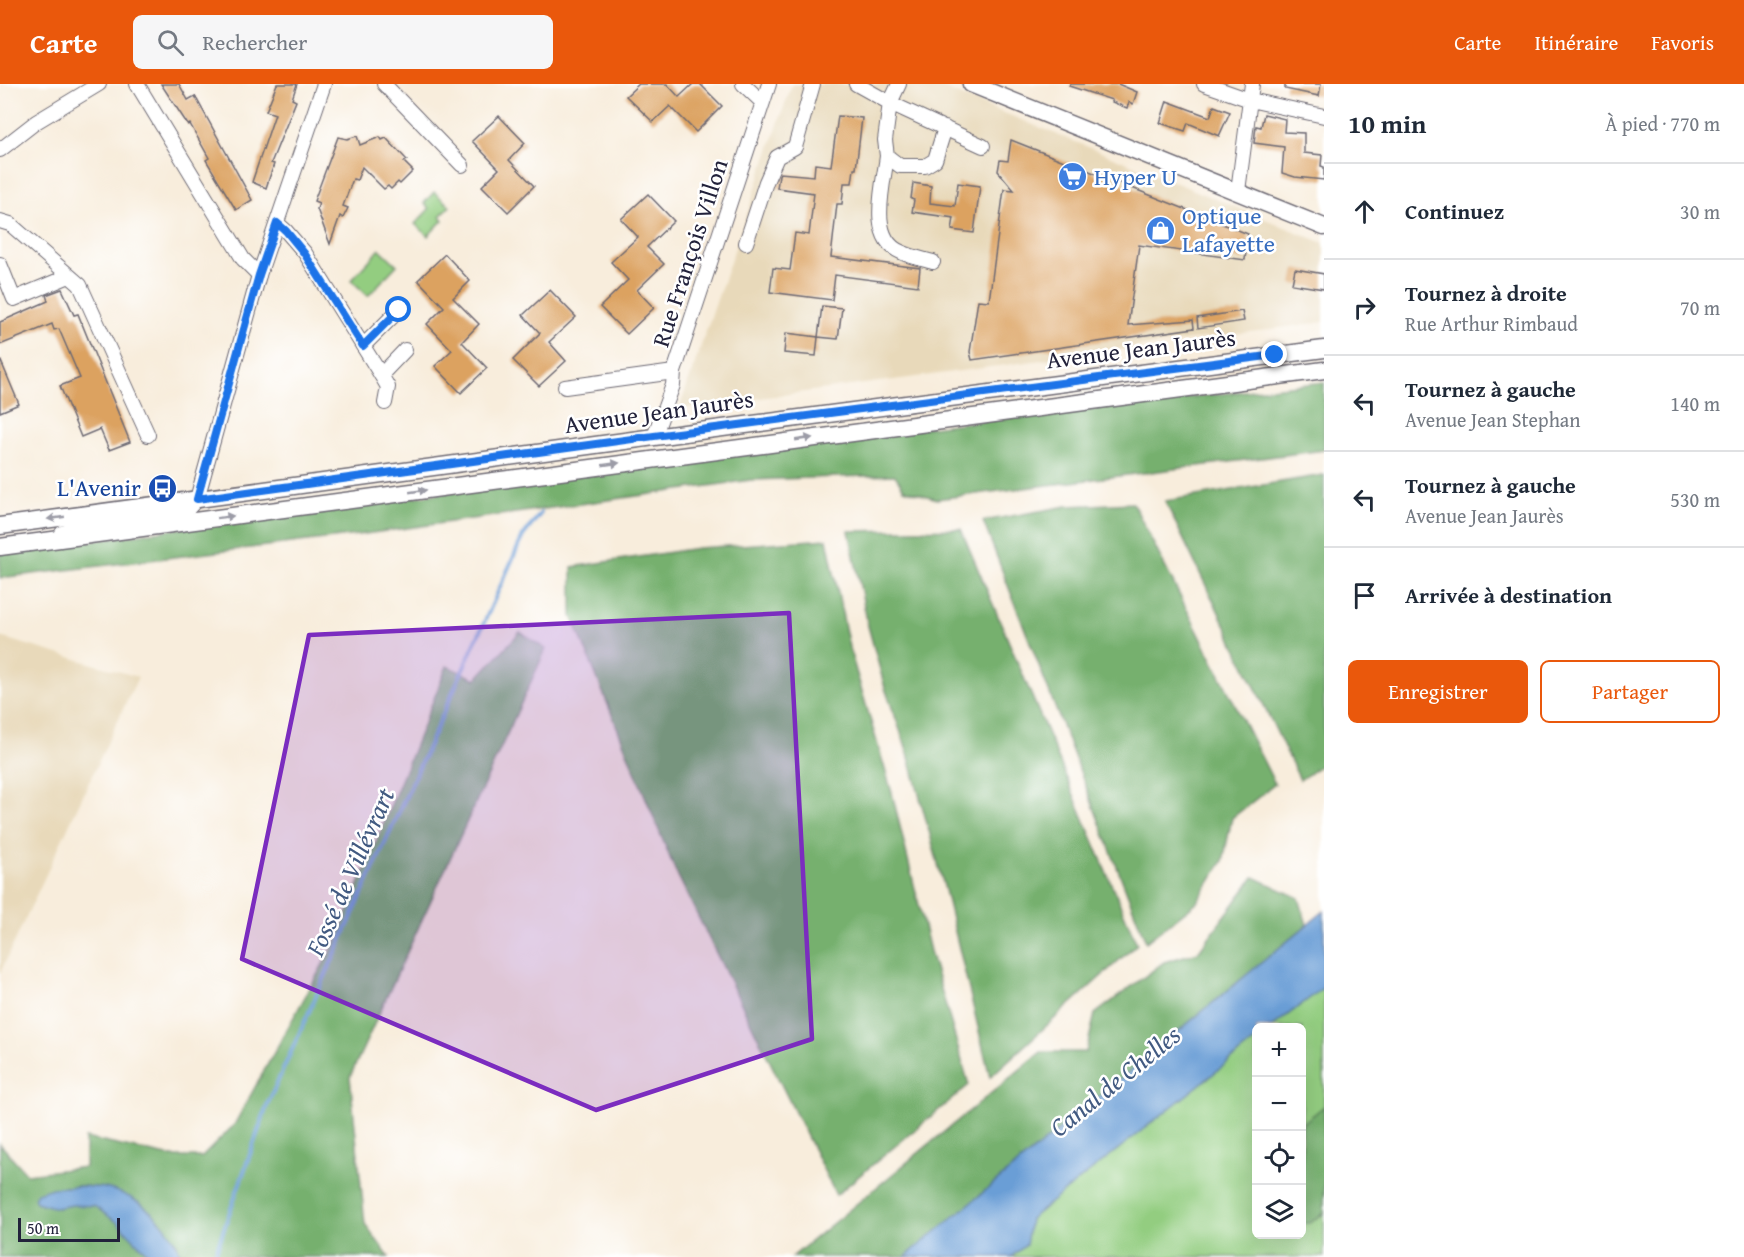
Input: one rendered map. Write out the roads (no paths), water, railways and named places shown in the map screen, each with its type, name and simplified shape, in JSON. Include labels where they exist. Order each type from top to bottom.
[{"type":"main road","points":[[971,84],[1324,227]]},
{"type":"main road","name":"Avenue Jean Jaurès","points":[[0,526],[654,436],[1324,349]]},
{"type":"main road","name":"Avenue Jean Jaurès","points":[[0,547],[1324,370]]},
{"type":"street","points":[[0,150],[36,122],[99,84]]},
{"type":"street","points":[[137,84],[243,259],[259,275]]},
{"type":"street","points":[[26,544],[80,528],[185,512],[197,499],[259,275],[324,84]]},
{"type":"street","points":[[384,84],[462,165]]},
{"type":"street","points":[[743,84],[762,102]]},
{"type":"street","name":"Rue François Villon","points":[[654,436],[673,385],[674,372],[769,84]]},
{"type":"street","points":[[746,243],[766,182],[777,157],[795,147],[813,84]]},
{"type":"street","points":[[856,84],[890,103],[983,146]]},
{"type":"street","points":[[899,84],[890,103],[885,140],[887,156],[879,219],[886,239],[898,252],[933,262]]},
{"type":"street","points":[[1204,84],[1250,100],[1324,116]]},
{"type":"street","points":[[1238,191],[1252,84]]},
{"type":"street","points":[[887,156],[900,166],[925,166],[935,160],[945,128]]},
{"type":"street","points":[[0,221],[10,224],[80,285],[148,435]]},
{"type":"street","points":[[277,223],[304,253],[381,375],[388,387],[385,404]]},
{"type":"street","points":[[0,264],[14,299],[69,276]]},
{"type":"street","points":[[363,346],[399,310]]},
{"type":"street","points":[[381,375],[405,350]]},
{"type":"street","points":[[565,387],[674,372]]},
{"type":"water","points":[[1324,911],[1324,987],[1277,1023],[1252,1023],[1252,1043],[1030,1219],[1026,1245],[1011,1257],[905,1257]]},
{"type":"water","points":[[82,1186],[105,1188],[118,1192],[142,1205],[170,1233],[181,1257],[151,1257],[118,1223],[94,1206],[73,1205],[56,1208],[36,1202],[34,1198],[37,1193],[52,1188]]},
{"type":"waterway","name":"Fossé de Villévrart","points":[[214,1257],[268,1103],[523,536],[541,513]]},
{"type":"place","name":"Hyper U","points":[[1073,177]]},
{"type":"place","name":"Optique Lafayette","points":[[1161,230]]},
{"type":"place","name":"L'Avenir","points":[[162,488]]},
{"type":"water label","name":"Canal de Chelles","points":[[1115,1081]]}]
